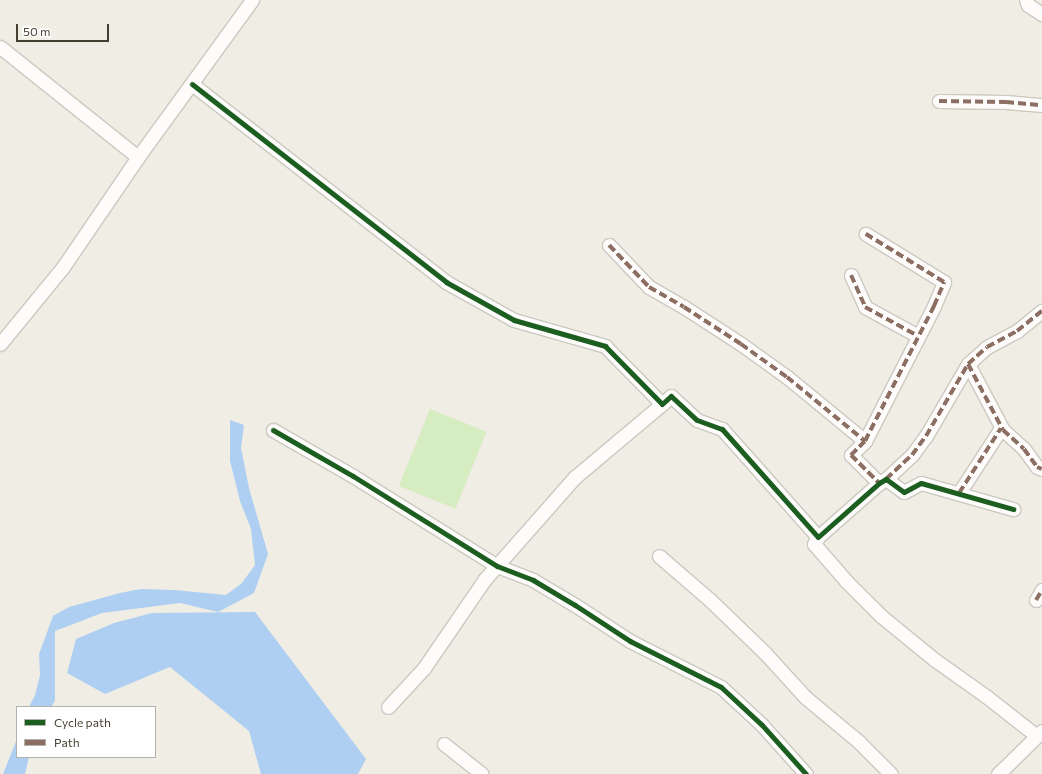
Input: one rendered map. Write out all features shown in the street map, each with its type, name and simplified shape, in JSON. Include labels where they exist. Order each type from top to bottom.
[{"type":"street","points":[[0,344],[63,267],[138,157],[252,0]]},
{"type":"street","points":[[1026,0],[1028,5],[1042,14]]},
{"type":"street","points":[[0,47],[138,157]]},
{"type":"street","points":[[192,84],[446,282],[514,320],[605,346],[662,404]]},
{"type":"street","points":[[939,101],[1006,102],[1042,105]]},
{"type":"street","points":[[866,234],[944,282],[934,306],[865,441],[850,455],[882,481],[904,492],[921,483],[1013,510]]},
{"type":"street","points":[[609,245],[649,287],[684,307],[747,348],[865,441]]},
{"type":"street","points":[[851,275],[865,307],[918,336]]},
{"type":"street","points":[[998,774],[1039,733],[934,660],[881,616],[846,581],[814,544],[818,537],[912,455],[926,436],[968,364],[987,347],[1018,330],[1042,311]]},
{"type":"street","points":[[968,364],[1001,428],[1024,449],[1037,467],[1042,469]]},
{"type":"street","points":[[388,707],[424,668],[485,579],[575,477],[671,396],[697,420],[722,429],[818,537]]},
{"type":"street","points":[[959,493],[1001,428]]},
{"type":"street","points":[[273,430],[353,476],[497,566],[533,580],[630,641],[721,687],[762,725],[806,774]]},
{"type":"street","points":[[659,556],[716,606],[766,653],[805,696],[859,742],[891,774]]},
{"type":"street","points":[[444,744],[482,774]]},
{"type":"green space","points":[[430,409],[487,432],[455,509],[399,486]]},
{"type":"water","points":[[230,420],[244,425],[241,448],[249,488],[268,554],[254,593],[218,612],[180,603],[102,613],[55,631],[55,701],[52,706],[30,706],[35,695],[40,675],[39,654],[53,616],[69,607],[120,593],[141,589],[174,590],[226,595],[242,583],[255,565],[251,529],[240,501],[230,461]]},
{"type":"water","points":[[255,612],[366,759],[358,774],[261,774],[249,731],[170,667],[105,694],[67,673],[76,639],[114,623],[152,613]]},
{"type":"water","points":[[16,742],[16,758],[29,758],[25,774],[3,774]]},
{"type":"marked path","points":[[939,101],[1006,102],[1042,105]]},
{"type":"marked path","points":[[865,441],[934,306],[944,282],[866,234]]},
{"type":"marked path","points":[[609,245],[649,287],[684,307],[741,344],[787,377],[865,441],[851,455],[879,483]]},
{"type":"marked path","points":[[851,275],[865,307],[918,336]]},
{"type":"marked path","points":[[886,479],[912,455],[926,436],[968,364],[987,347],[1017,331],[1042,311]]},
{"type":"marked path","points":[[968,364],[1003,430],[1024,449],[1037,467],[1042,469]]},
{"type":"marked path","points":[[959,493],[1001,428]]},
{"type":"marked path","points":[[1036,600],[1042,590]]},
{"type":"cycle path","points":[[192,84],[446,282],[514,320],[605,346],[662,404],[671,396],[697,420],[722,429],[818,537],[879,483],[886,479],[904,492],[921,483],[1013,509]]},
{"type":"cycle path","points":[[273,430],[353,476],[497,566],[533,580],[630,641],[721,687],[762,725],[806,774]]}]
